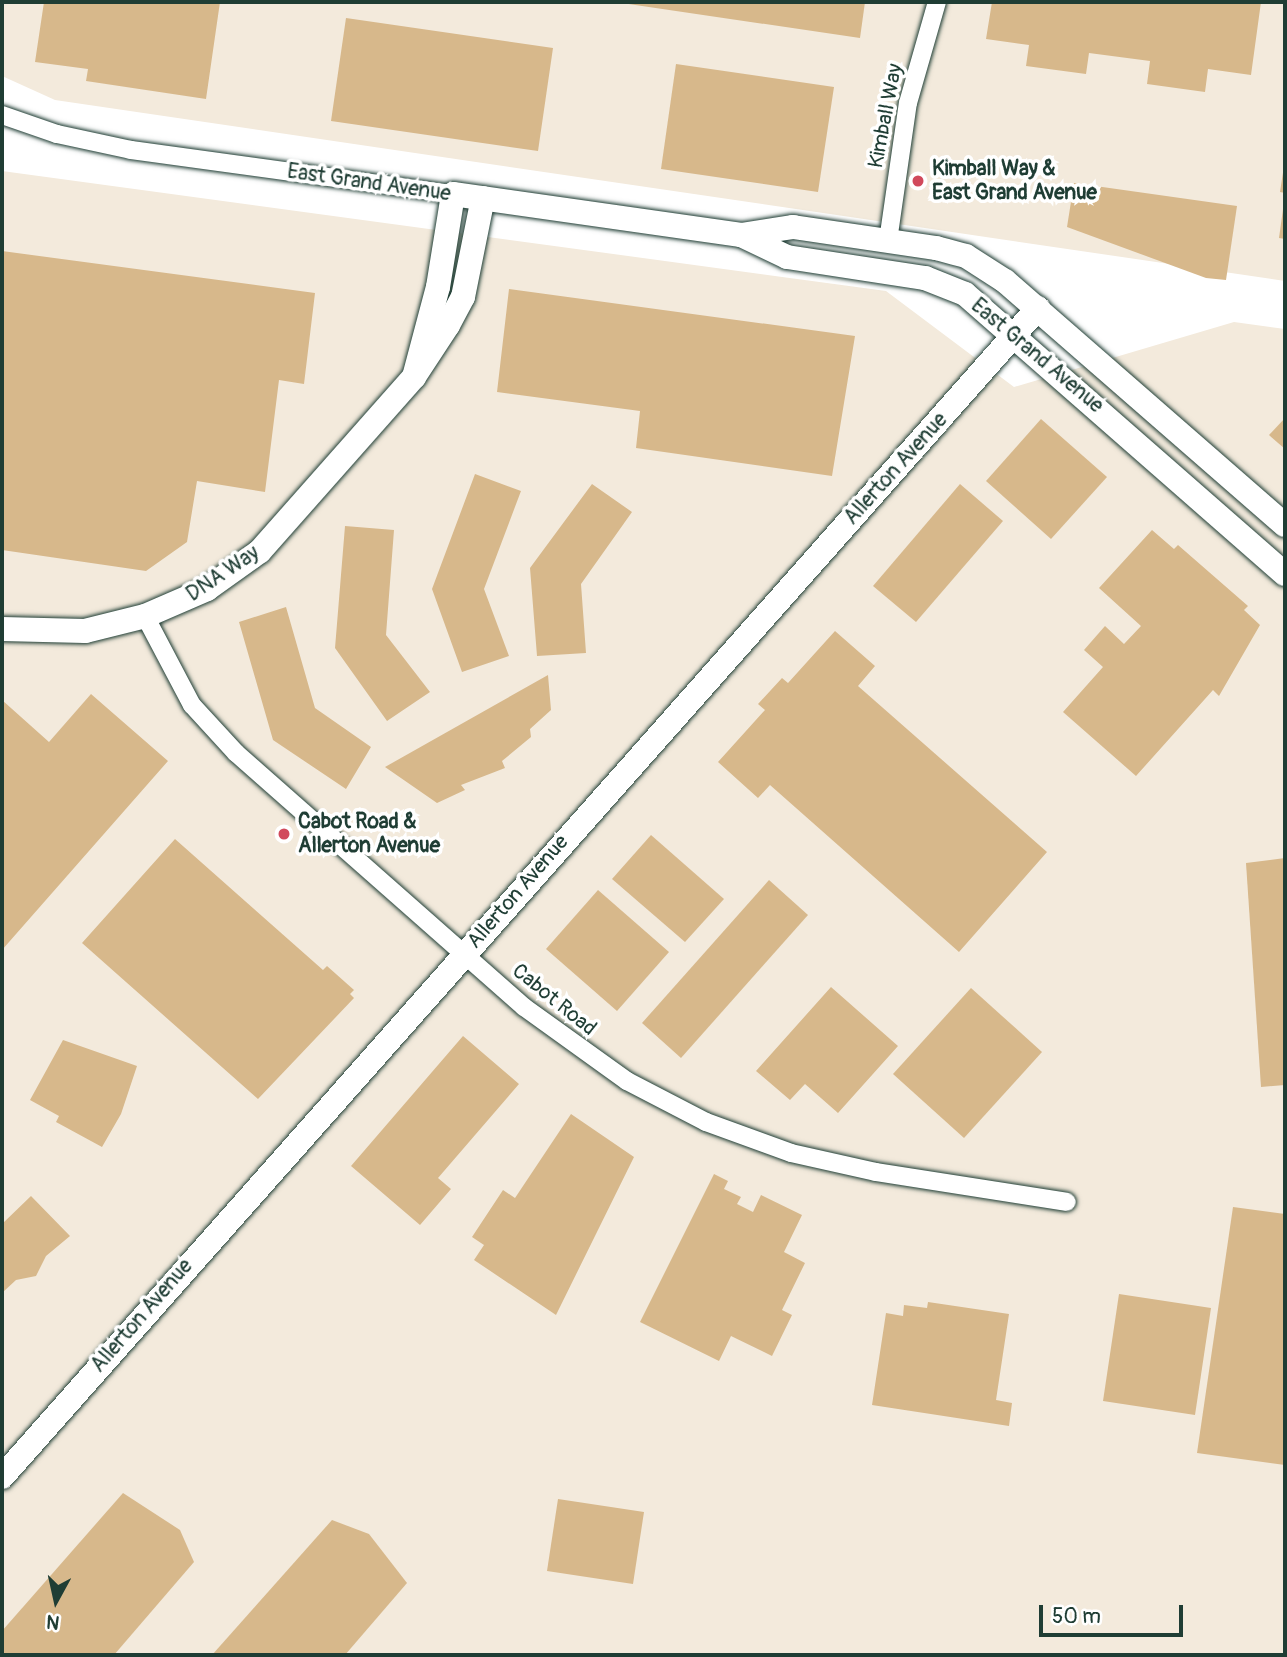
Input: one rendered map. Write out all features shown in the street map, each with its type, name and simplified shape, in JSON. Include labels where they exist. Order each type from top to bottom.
[{"type":"main road","name":"East Grand Avenue","points":[[453,194],[741,235],[793,227],[966,256],[1038,308],[1285,525]]},
{"type":"main road","name":"DNA Way","points":[[414,377],[440,277],[453,194]]},
{"type":"main road","name":"DNA Way","points":[[2,629],[85,631],[145,616],[207,589],[260,551],[414,377],[463,297],[483,198]]},
{"type":"main road","name":"East Grand Avenue","points":[[741,235],[787,257],[937,281],[965,294],[1285,573]]},
{"type":"main road","name":"Allerton Avenue","points":[[2,1477],[1038,308]]},
{"type":"street","name":"Kimball Way","points":[[888,241],[908,103],[937,2]]},
{"type":"street","name":"East Grand Avenue","points":[[2,115],[57,134],[123,149],[453,194]]},
{"type":"street","name":"Cabot Road","points":[[145,616],[172,675],[213,730],[463,954],[591,1058],[705,1122],[791,1153],[846,1166],[1067,1202]]},
{"type":"shaded area","points":[[2,2],[1285,2],[1285,281],[55,100],[2,76]]},
{"type":"shaded area","points":[[2,171],[886,291],[1014,387],[1234,322],[1285,329],[1285,1655],[2,1655]]},
{"type":"building","points":[[44,2],[220,2],[206,99],[86,81],[88,69],[35,62]]},
{"type":"building","points":[[615,2],[865,2],[860,38]]},
{"type":"building","points":[[992,2],[1261,2],[1251,75],[1208,69],[1205,92],[1147,84],[1150,61],[1089,53],[1086,74],[1026,66],[1029,45],[986,39]]},
{"type":"building","points":[[346,18],[553,48],[538,151],[331,121]]},
{"type":"building","points":[[676,64],[834,87],[818,192],[661,169]]},
{"type":"building","points":[[1285,167],[1285,193],[1280,192]]},
{"type":"building","points":[[1074,183],[1237,206],[1226,280],[1206,278],[1067,227]]},
{"type":"building","points":[[1285,202],[1285,239],[1279,238]]},
{"type":"building","points":[[2,251],[315,293],[304,384],[279,380],[265,492],[197,481],[187,542],[146,571],[2,550]]},
{"type":"building","points":[[509,289],[855,336],[832,476],[636,448],[640,411],[497,392]]},
{"type":"building","points":[[1285,418],[1285,449],[1269,435]]},
{"type":"building","points":[[1041,419],[1107,477],[1051,539],[986,481]]},
{"type":"building","points":[[475,474],[521,491],[484,589],[509,656],[462,672],[432,589]]},
{"type":"building","points":[[592,484],[632,512],[581,584],[586,653],[537,656],[530,568]]},
{"type":"building","points":[[960,484],[1003,521],[916,622],[873,586]]},
{"type":"building","points":[[345,526],[394,530],[386,635],[430,692],[387,721],[335,648]]},
{"type":"building","points":[[1152,530],[1174,549],[1178,545],[1248,606],[1244,610],[1260,625],[1219,696],[1213,690],[1136,776],[1063,712],[1103,667],[1084,650],[1105,626],[1124,644],[1141,626],[1099,588]]},
{"type":"building","points":[[286,607],[315,708],[371,747],[346,789],[273,740],[239,622]]},
{"type":"building","points":[[835,631],[875,666],[858,686],[1047,852],[959,952],[770,785],[758,798],[718,762],[765,710],[758,704],[782,678],[788,683]]},
{"type":"building","points":[[548,675],[551,710],[530,729],[531,737],[502,761],[505,768],[461,785],[465,790],[437,803],[385,767]]},
{"type":"building","points":[[91,694],[168,761],[2,950],[2,700],[49,742]]},
{"type":"building","points":[[651,835],[724,899],[685,942],[612,879]]},
{"type":"building","points":[[175,839],[323,970],[327,966],[354,990],[350,994],[354,998],[258,1099],[82,943]]},
{"type":"building","points":[[1285,858],[1285,1085],[1261,1087],[1246,863]]},
{"type":"building","points":[[769,880],[808,915],[681,1058],[642,1023]]},
{"type":"building","points":[[598,890],[669,952],[617,1011],[546,949]]},
{"type":"building","points":[[831,987],[898,1046],[838,1113],[805,1084],[790,1100],[756,1071]]},
{"type":"building","points":[[971,988],[1042,1052],[964,1138],[893,1074]]},
{"type":"building","points":[[463,1036],[519,1084],[438,1178],[451,1189],[420,1225],[351,1166]]},
{"type":"building","points":[[63,1040],[137,1066],[121,1114],[102,1147],[56,1122],[59,1116],[30,1100]]},
{"type":"building","points":[[571,1114],[634,1157],[556,1315],[474,1260],[484,1245],[472,1237],[503,1190],[515,1198]]},
{"type":"building","points":[[714,1174],[728,1181],[724,1189],[741,1197],[737,1204],[753,1212],[761,1195],[802,1215],[784,1252],[805,1263],[782,1310],[792,1315],[772,1356],[731,1336],[719,1361],[640,1322]]},
{"type":"building","points":[[31,1196],[70,1236],[46,1256],[36,1276],[16,1280],[2,1293],[2,1224]]},
{"type":"building","points":[[1233,1207],[1285,1214],[1285,1465],[1197,1453]]},
{"type":"building","points":[[1119,1294],[1211,1308],[1195,1415],[1103,1401]]},
{"type":"building","points":[[928,1302],[1009,1314],[996,1400],[1012,1403],[1009,1426],[872,1405],[886,1313],[903,1316],[904,1305],[927,1308]]},
{"type":"building","points":[[123,1493],[180,1530],[194,1562],[114,1655],[2,1655],[2,1631]]},
{"type":"building","points":[[558,1499],[644,1512],[633,1584],[547,1571]]},
{"type":"building","points":[[332,1520],[369,1534],[407,1583],[345,1655],[212,1655]]},
{"type":"place","name":"Kimball Way & East Grand Avenue","points":[[918,181]]},
{"type":"place","name":"Cabot Road & Allerton Avenue","points":[[284,834]]}]
